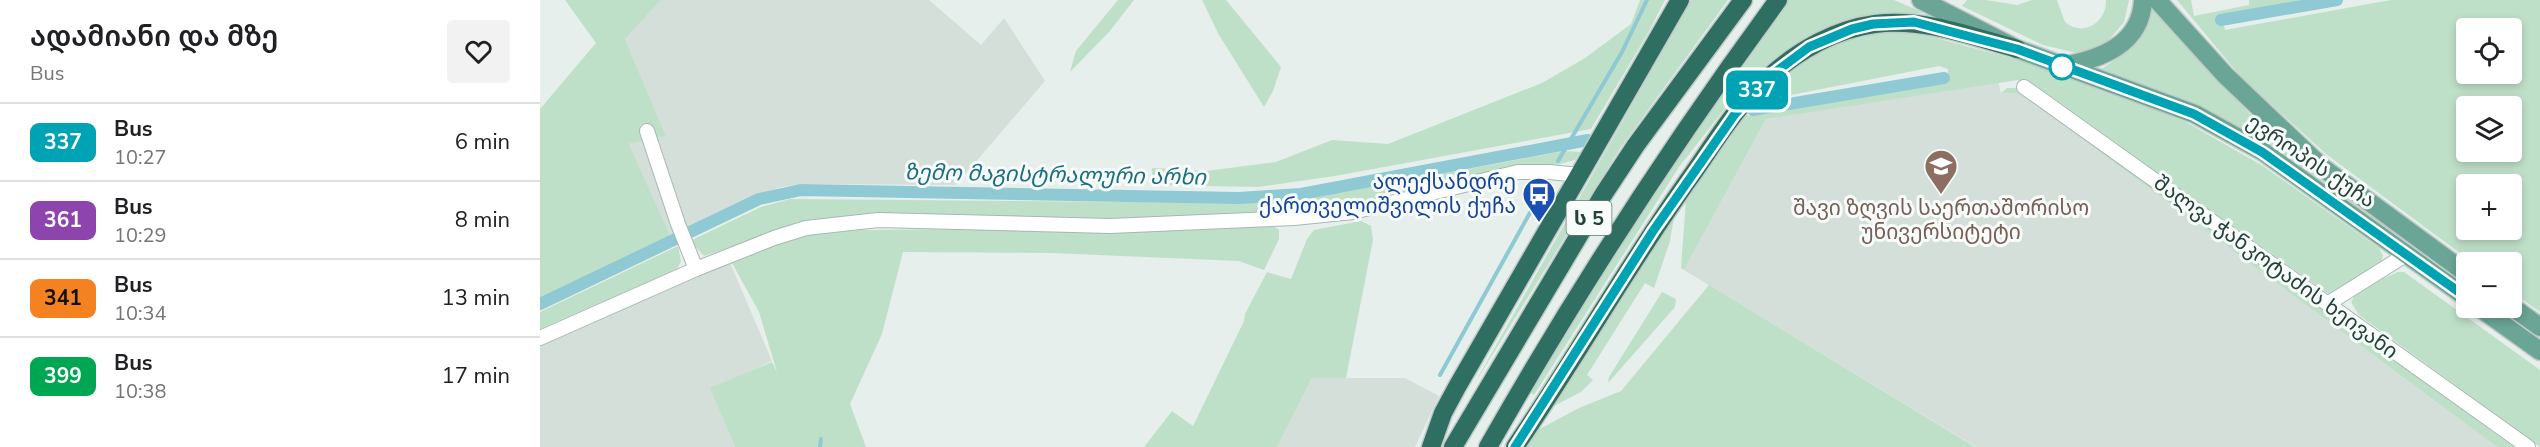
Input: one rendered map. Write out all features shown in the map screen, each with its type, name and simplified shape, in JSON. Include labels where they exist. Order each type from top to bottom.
[{"type":"highway","points":[[1431,447],[1443,413],[1457,387],[1680,0]]},
{"type":"highway","name":"ს 5","points":[[1453,447],[1554,274],[1635,145],[1743,0]]},
{"type":"highway","name":"ს 5","points":[[1488,447],[1622,225],[1714,89],[1778,0]]},
{"type":"highway","points":[[1515,447],[1666,212],[1735,114],[1770,76],[1809,47],[1852,29],[1873,24],[1914,22],[2017,49]]},
{"type":"highway","points":[[1505,447],[1514,402]]},
{"type":"main road","name":"ევროპის ქუჩა","points":[[1921,0],[2017,49],[2062,67],[2128,88],[2204,119],[2262,152],[2456,290]]},
{"type":"main road","points":[[2062,67],[2106,55],[2123,43],[2136,26],[2143,0]]},
{"type":"main road","name":"ევროპის ქუჩა","points":[[2157,0],[2225,75],[2323,168],[2456,266]]},
{"type":"main road","points":[[2522,314],[2540,327]]},
{"type":"main road","points":[[2494,318],[2540,351]]},
{"type":"street","name":"შალვა ჭანკოტაძის ხეივანი","points":[[2025,87],[2528,447]]},
{"type":"street","points":[[647,131],[693,262]]},
{"type":"street","points":[[540,338],[693,262],[806,228],[878,220],[1110,226],[1294,218],[1353,212],[1518,172],[1580,175]]},
{"type":"street","points":[[2329,303],[2407,254]]},
{"type":"shaded area","points":[[661,0],[929,0],[981,45],[1004,18],[1045,81],[956,185],[807,184],[782,187],[762,193],[671,237],[629,144],[666,136],[625,39]]},
{"type":"shaded area","name":"შავი ზღვის საერთაშორისო უნივერსიტეტი","points":[[1998,81],[2001,93],[2022,94],[2497,447],[1976,447],[1684,270],[1766,119]]},
{"type":"shaded area","points":[[727,256],[772,361],[711,389],[735,447],[540,447],[540,338]]},
{"type":"shaded area","points":[[1312,378],[1405,378],[1439,396],[1415,447],[1277,447]]},
{"type":"green space","points":[[565,0],[661,0],[625,39],[666,136],[629,144],[671,237],[540,298],[540,109],[596,43]]},
{"type":"green space","points":[[1118,0],[1134,0],[1109,32],[1070,72],[1076,51]]},
{"type":"green space","points":[[1202,0],[1226,0],[1281,67],[1273,91],[1264,107],[1219,35]]},
{"type":"green space","points":[[1640,0],[1665,0],[1591,129],[1335,176],[1258,187],[1153,185],[1152,168],[1206,171],[1276,162],[1332,140],[1388,144],[1542,83],[1585,58],[1631,24]]},
{"type":"green space","points":[[1691,0],[1728,0],[1621,147],[1473,386]]},
{"type":"green space","points":[[1788,0],[1894,0],[1924,13],[1875,15],[1833,26],[1785,51],[1733,98],[1679,167],[1534,395],[1529,391],[1674,159]]},
{"type":"green space","points":[[1967,0],[1986,0],[2017,5],[2032,0],[2057,0],[2065,22],[2072,27],[2086,28],[2093,25],[2103,15],[2106,0],[2129,0],[2124,22],[2105,45],[2081,54],[2043,45],[1962,6]]},
{"type":"green space","points":[[2177,0],[2191,0],[2194,16],[2249,5],[2249,0],[2314,0],[2221,16],[2225,30],[2391,0],[2540,0],[2540,312],[2522,299],[2522,252],[2458,252],[2326,154],[2241,77]]},
{"type":"green space","points":[[2153,9],[2248,112],[2323,181],[2236,128],[2179,99],[2101,69],[2133,44]]},
{"type":"green space","points":[[1890,31],[1918,33],[2040,66],[2110,94],[2170,113],[2263,166],[2379,248],[2383,256],[2381,261],[2330,295],[2029,83],[2018,80],[1766,119],[1684,270],[1681,268],[1686,198],[1705,168],[1745,116],[1948,80],[1948,69],[1939,66],[1755,102],[1776,79],[1827,45]]},
{"type":"green space","points":[[2007,88],[2017,88],[2025,92],[2514,447],[2497,447],[2022,94],[2001,93]]},
{"type":"green space","points":[[1565,151],[1581,152],[1575,160],[1560,164],[1314,212],[782,230],[704,256],[690,241],[761,207],[790,199],[1264,203],[1314,197]]},
{"type":"green space","points":[[1676,205],[1670,241],[1654,288],[1645,283],[1587,375],[1593,380],[1581,392],[1550,408]]},
{"type":"green space","points":[[1361,221],[1371,226],[1373,240],[1346,378],[1312,378],[1277,447],[1144,447],[1172,411],[1193,426],[1267,272],[1291,279],[1307,239],[1314,230]]},
{"type":"green space","points":[[1275,227],[1279,230],[1279,239],[1264,270],[1239,261],[1051,253],[903,252],[882,334],[850,404],[866,447],[735,447],[710,388],[772,362],[777,372],[759,312],[732,263],[794,237],[854,230]]},
{"type":"green space","points":[[678,246],[681,261],[677,269],[540,329],[540,312]]},
{"type":"green space","points":[[2398,272],[2404,272],[2456,309],[2456,318],[2468,318],[2540,370],[2540,447],[2359,315],[2351,302],[2359,289]]},
{"type":"green space","points":[[1709,285],[1975,447],[1527,447],[1536,431],[1579,408],[1621,391]]},
{"type":"green space","points":[[1662,292],[1676,299],[1675,307],[1608,383],[1609,377]]},
{"type":"waterway","points":[[1558,161],[1622,52],[1647,0]]},
{"type":"waterway","name":"ზემო მაგისტრალური არხი","points":[[2221,20],[2337,0]]},
{"type":"waterway","name":"ზემო მაგისტრალური არხი","points":[[1753,110],[1944,78]]},
{"type":"waterway","name":"ზემო მაგისტრალური არხი","points":[[540,304],[759,199],[801,190],[1239,198],[1301,194],[1588,140]]},
{"type":"waterway","points":[[1440,375],[1547,182]]},
{"type":"waterway","points":[[820,447],[821,439]]},
{"type":"bus line","name":"337","points":[[1515,447],[1653,231],[1735,114],[1770,76],[1809,47],[1852,29],[1873,24],[1914,22],[2017,49],[2194,114],[2262,152],[2456,290]]},
{"type":"place","name":"შავი ზღვის საერთაშორისო უნივერსიტეტი","points":[[1941,195]]},
{"type":"place","name":"ალექსანდრე ქართველიშვილის ქუჩა","points":[[1539,223]]}]
